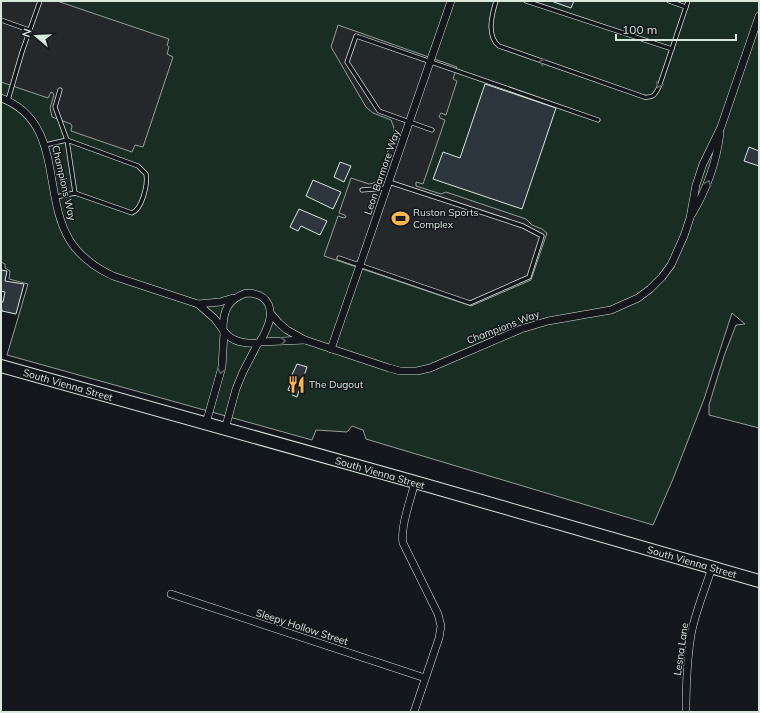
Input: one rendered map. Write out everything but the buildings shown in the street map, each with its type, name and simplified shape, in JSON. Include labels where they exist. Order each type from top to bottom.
[{"type":"highway","name":"South Vienna Street","points":[[1,366],[759,581]]},
{"type":"street","name":"Leon Barmore Way","points":[[332,349],[451,1]]},
{"type":"street","name":"Champions Way","points":[[690,218],[696,185],[703,164],[721,127],[759,16]]},
{"type":"street","name":"Champions Way","points":[[4,99],[22,109],[33,120],[45,146],[60,216],[69,240],[83,257],[102,271],[113,276],[198,304],[215,319],[223,331],[233,339],[240,342],[259,343],[306,340]]},
{"type":"street","name":"Champions Way","points":[[198,304],[220,302],[246,294],[258,295],[266,300],[272,314],[287,330],[306,340],[400,371],[416,370],[441,364],[485,343],[521,329],[548,321],[611,310],[638,298],[650,289],[662,277],[677,254],[690,218],[706,188],[711,174],[718,151],[721,127]]},
{"type":"street","points":[[206,424],[222,367],[223,316],[225,310],[236,297]]},
{"type":"street","points":[[225,429],[236,389],[243,372],[266,332],[272,314]]},
{"type":"street","points":[[414,482],[403,529],[403,544],[438,614],[441,626],[439,638],[414,712]]},
{"type":"street","name":"Lesna Lane","points":[[686,712],[687,682],[692,635],[697,613],[712,567]]},
{"type":"street","name":"Sleepy Hollow Street","points":[[171,594],[425,678]]},
{"type":"lane","points":[[4,99],[40,1]]},
{"type":"lane","points":[[496,1],[493,12],[492,31],[493,39],[499,46],[650,98],[655,95],[659,88],[688,1]]},
{"type":"lane","points":[[526,1],[672,49]]},
{"type":"lane","points":[[669,1],[686,7]]},
{"type":"lane","points":[[1,20],[29,30]]},
{"type":"lane","points":[[432,130],[379,111],[347,62],[356,36],[598,120]]},
{"type":"lane","points":[[60,90],[55,107],[67,140],[75,193]]},
{"type":"lane","points":[[45,146],[67,140],[138,166],[146,174],[147,185],[138,209],[132,213],[75,193],[56,196]]},
{"type":"lane","points":[[339,258],[470,303],[529,277],[542,236],[523,226],[388,185],[362,190]]},
{"type":"green space","name":"Ruston Sports Complex","points":[[1,1],[759,1],[759,428],[709,415],[709,405],[724,356],[736,325],[745,324],[732,313],[704,399],[673,479],[653,525],[366,439],[363,430],[352,426],[347,432],[316,430],[312,440],[7,355],[28,284],[9,279],[10,271],[5,268],[5,264],[1,262]]},
{"type":"shaded area","points":[[1,1],[57,1],[169,39],[167,54],[173,57],[143,147],[135,145],[132,152],[71,131],[71,124],[52,117],[50,108],[54,95],[53,93],[51,92],[48,98],[1,82]]},
{"type":"shaded area","points":[[338,25],[457,67],[453,79],[457,81],[446,115],[441,113],[439,116],[445,120],[423,184],[416,182],[416,186],[441,194],[446,192],[526,219],[532,225],[547,233],[531,280],[471,306],[324,256],[338,216],[344,218],[346,217],[345,215],[339,213],[351,178],[369,184],[378,180],[394,133],[391,120],[373,113],[366,107],[331,47]]},
{"type":"place","name":"Ruston Sports Complex","points":[[400,218]]},
{"type":"place","name":"The Dugout","points":[[296,384]]}]
